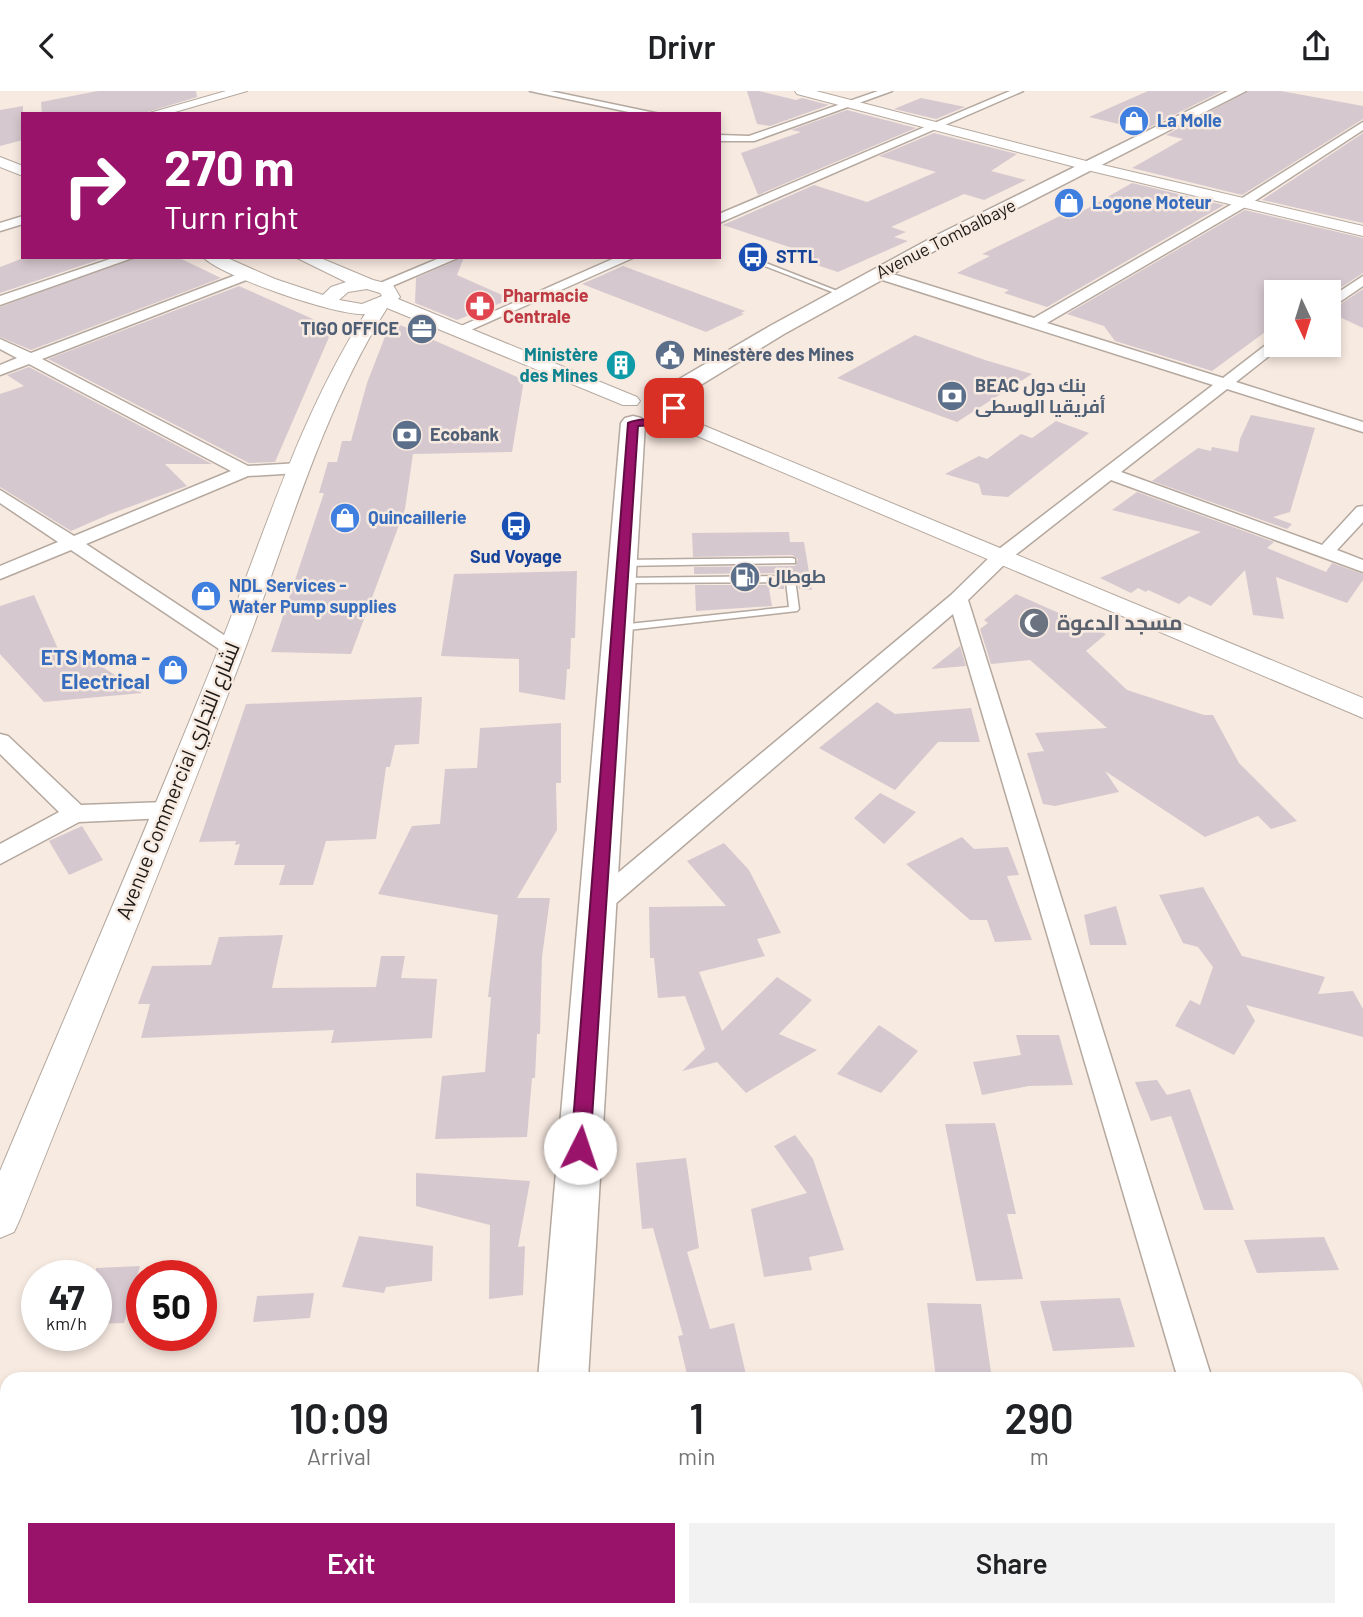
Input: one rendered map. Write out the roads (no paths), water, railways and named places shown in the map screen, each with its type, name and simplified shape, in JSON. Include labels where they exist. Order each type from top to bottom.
[{"type":"main road","name":"Avenue Tombalbaye","points":[[666,409],[842,293],[1239,91]]},
{"type":"main road","points":[[564,1372],[619,628],[631,412],[654,425],[666,409]]},
{"type":"street","points":[[160,112],[242,91]]},
{"type":"street","points":[[535,91],[635,112]]},
{"type":"street","points":[[801,91],[1088,166],[1363,231]]},
{"type":"street","points":[[721,152],[758,134],[887,91]]},
{"type":"street","points":[[721,218],[1018,91]]},
{"type":"street","points":[[1036,323],[1243,203],[1363,125]]},
{"type":"street","points":[[721,128],[741,126],[758,134]]},
{"type":"street","points":[[721,138],[745,140]]},
{"type":"street","points":[[0,161],[21,170]]},
{"type":"street","points":[[0,227],[21,221]]},
{"type":"street","points":[[0,302],[123,259]]},
{"type":"street","points":[[215,259],[293,292],[336,305]]},
{"type":"street","points":[[307,259],[631,412]]},
{"type":"street","points":[[356,343],[330,298],[334,293],[379,294],[450,259]]},
{"type":"street","points":[[459,330],[624,259]]},
{"type":"street","points":[[0,370],[249,274]]},
{"type":"street","points":[[878,274],[1363,427]]},
{"type":"street","points":[[1341,296],[1363,280]]},
{"type":"street","name":"Avenue Commercial لشارع التجاري","points":[[0,1219],[232,649],[299,468],[379,294]]},
{"type":"street","points":[[0,343],[245,471]]},
{"type":"street","points":[[598,904],[958,599],[1002,556],[1264,353]]},
{"type":"street","points":[[666,409],[1002,556],[1363,709]]},
{"type":"street","points":[[0,573],[245,471],[299,468]]},
{"type":"street","points":[[1107,473],[1363,566]]},
{"type":"street","points":[[0,495],[232,649]]},
{"type":"street","points":[[1325,552],[1363,511]]},
{"type":"street","points":[[958,599],[1193,1372]]},
{"type":"street","points":[[0,741],[75,814]]},
{"type":"street","points":[[0,855],[75,814],[167,810]]},
{"type":"lane","points":[[746,257],[842,293]]},
{"type":"lane","points":[[759,561],[761,579]]},
{"type":"lane","points":[[621,571],[685,562],[792,561]]},
{"type":"lane","points":[[685,562],[685,580]]},
{"type":"lane","points":[[619,628],[794,609],[790,579],[685,580],[621,571]]},
{"type":"place","name":"La Molle","points":[[1134,121]]},
{"type":"place","name":"Logone Moteur","points":[[1069,203]]},
{"type":"place","name":"STTL","points":[[753,257]]},
{"type":"place","name":"Pharmacie Centrale","points":[[480,306]]},
{"type":"place","name":"TIGO OFFICE","points":[[422,329]]},
{"type":"place","name":"Minestère des Mines","points":[[670,355]]},
{"type":"place","name":"Ministère des Mines","points":[[621,365]]},
{"type":"place","name":"BEAC بنك دول أفريقيا الوسطى","points":[[952,396]]},
{"type":"place","name":"Ecobank","points":[[407,435]]},
{"type":"place","name":"Quincaillerie","points":[[345,518]]},
{"type":"place","name":"Sud Voyage","points":[[516,526]]},
{"type":"place","name":"طوطال","points":[[745,577]]},
{"type":"place","name":"NDL Services - Water Pump supplies","points":[[206,596]]},
{"type":"place","name":"مسجد الدعوة","points":[[1034,623]]},
{"type":"place","name":"ETS Moma - Electrical","points":[[173,670]]}]
